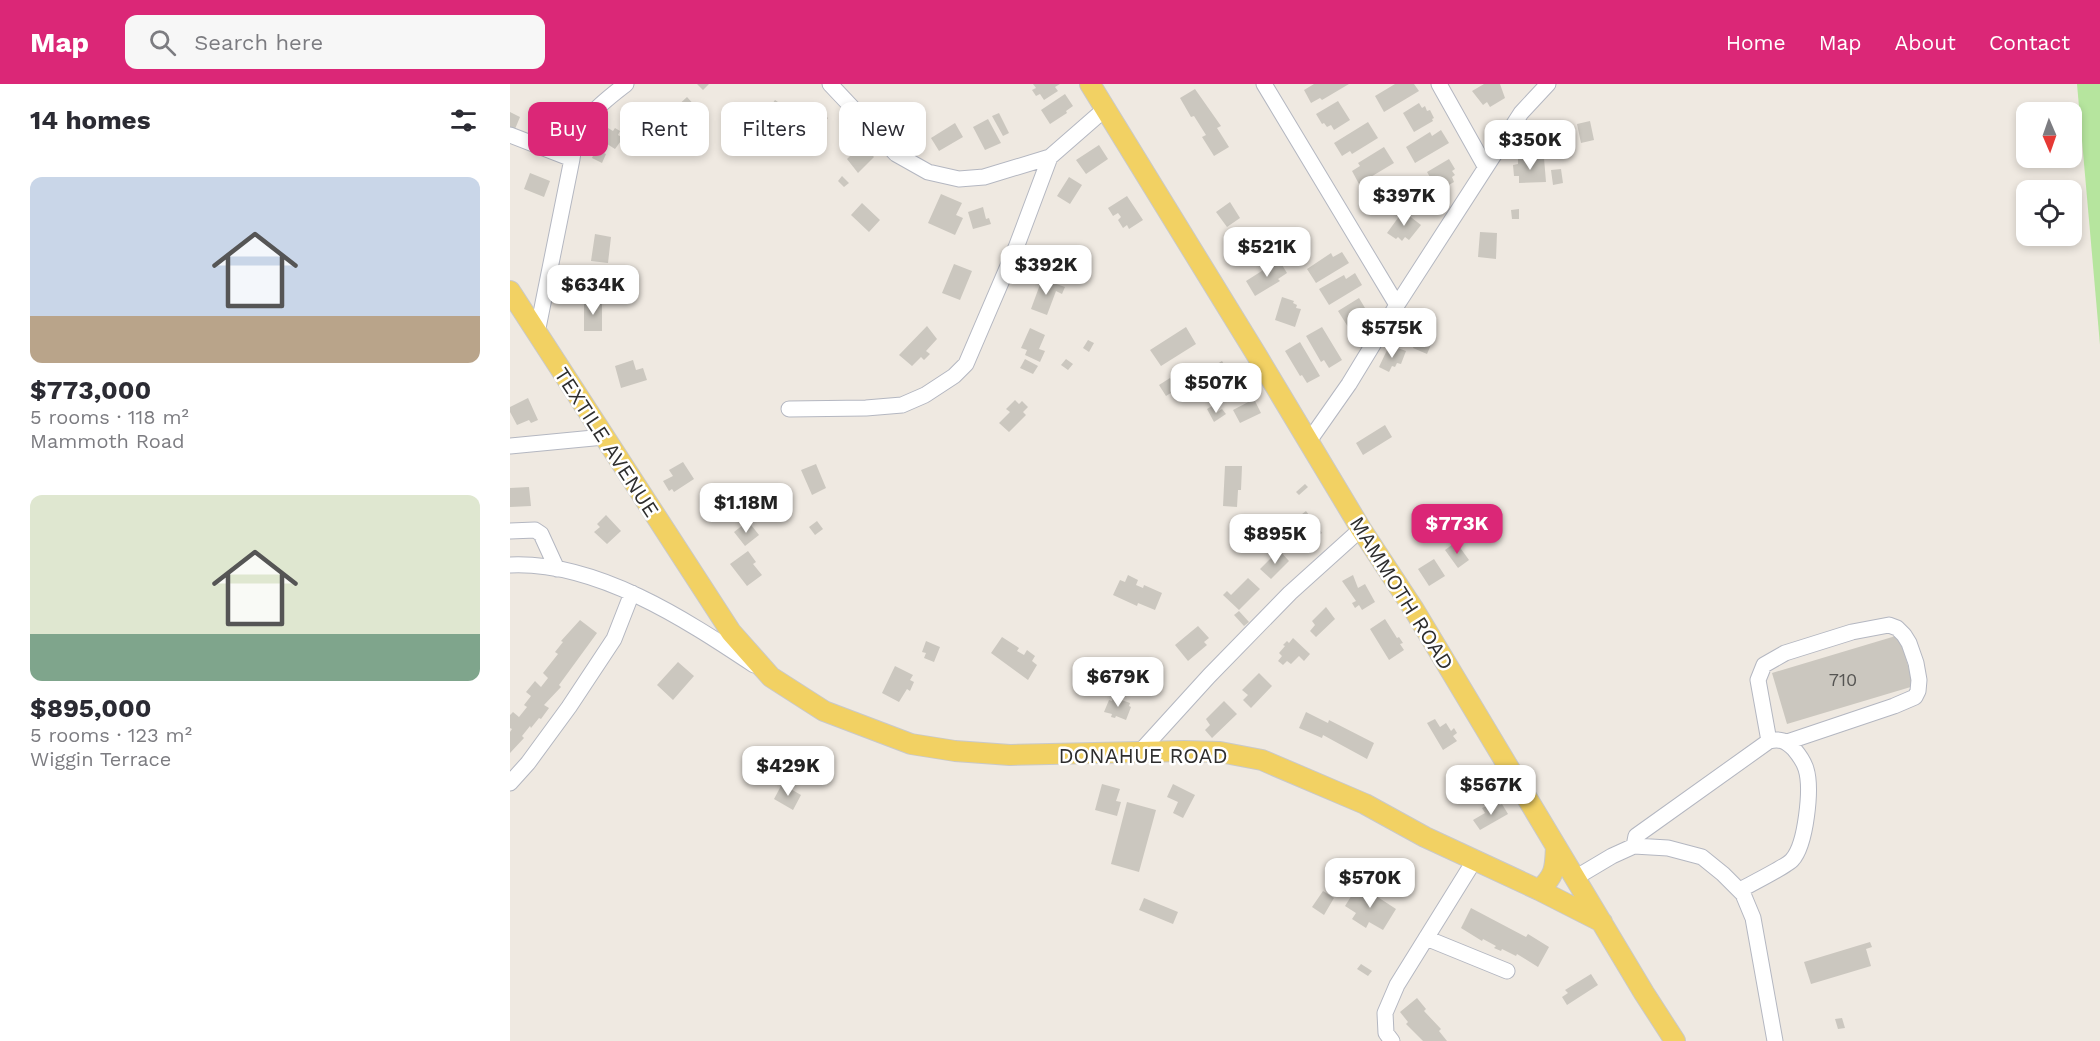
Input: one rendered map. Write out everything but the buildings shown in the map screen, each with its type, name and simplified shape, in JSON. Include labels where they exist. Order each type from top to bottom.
[{"type":"main road","name":"MAMMOTH ROAD","points":[[1090,84],[1361,529],[1413,608],[1675,1041]]},
{"type":"main road","name":"TEXTILE AVENUE","points":[[510,291],[731,632],[771,677]]},
{"type":"main road","name":"DONAHUE ROAD","points":[[771,677],[824,711],[911,744],[955,751],[1010,755],[1138,754],[1184,751],[1220,752],[1262,760],[1365,804],[1473,861],[1539,890],[1602,922]]},
{"type":"main road","points":[[1539,890],[1552,878],[1556,846]]},
{"type":"street","points":[[537,333],[572,159],[573,141],[587,119],[604,101],[626,84]]},
{"type":"street","points":[[830,84],[896,154],[928,172],[959,179],[984,177],[1050,157],[1105,109]]},
{"type":"street","points":[[1264,84],[1397,305]]},
{"type":"street","points":[[1439,84],[1485,166]]},
{"type":"street","points":[[1309,441],[1349,384],[1485,166],[1521,113],[1548,84]]},
{"type":"street","points":[[510,135],[572,159]]},
{"type":"street","points":[[789,409],[902,405],[925,395],[954,376],[966,364],[1017,245],[1050,157]]},
{"type":"street","points":[[510,447],[604,437]]},
{"type":"street","points":[[1138,754],[1209,676],[1290,593],[1361,529]]},
{"type":"street","points":[[510,531],[535,530],[541,534],[557,569]]},
{"type":"street","points":[[510,565],[524,564],[557,569],[632,593],[710,636],[771,677]]},
{"type":"street","points":[[510,783],[528,763],[569,707],[614,639],[632,593]]},
{"type":"street","points":[[1634,846],[1636,836],[1769,741],[1776,739],[1787,742],[1915,697],[1919,680],[1916,663],[1909,643],[1898,628],[1889,625],[1852,632],[1785,653],[1764,665],[1758,680],[1769,741]]},
{"type":"street","points":[[1740,890],[1792,861],[1801,840],[1807,819],[1808,777],[1801,759],[1787,742]]},
{"type":"street","points":[[1575,878],[1634,846],[1668,848],[1702,857],[1740,890],[1753,918],[1775,1041]]},
{"type":"street","points":[[1392,1041],[1386,1033],[1385,1013],[1397,985],[1473,861]]},
{"type":"street","points":[[1426,938],[1507,971]]},
{"type":"green space","points":[[2077,84],[2100,84],[2100,345],[2082,141],[2082,102],[2079,102]]}]
